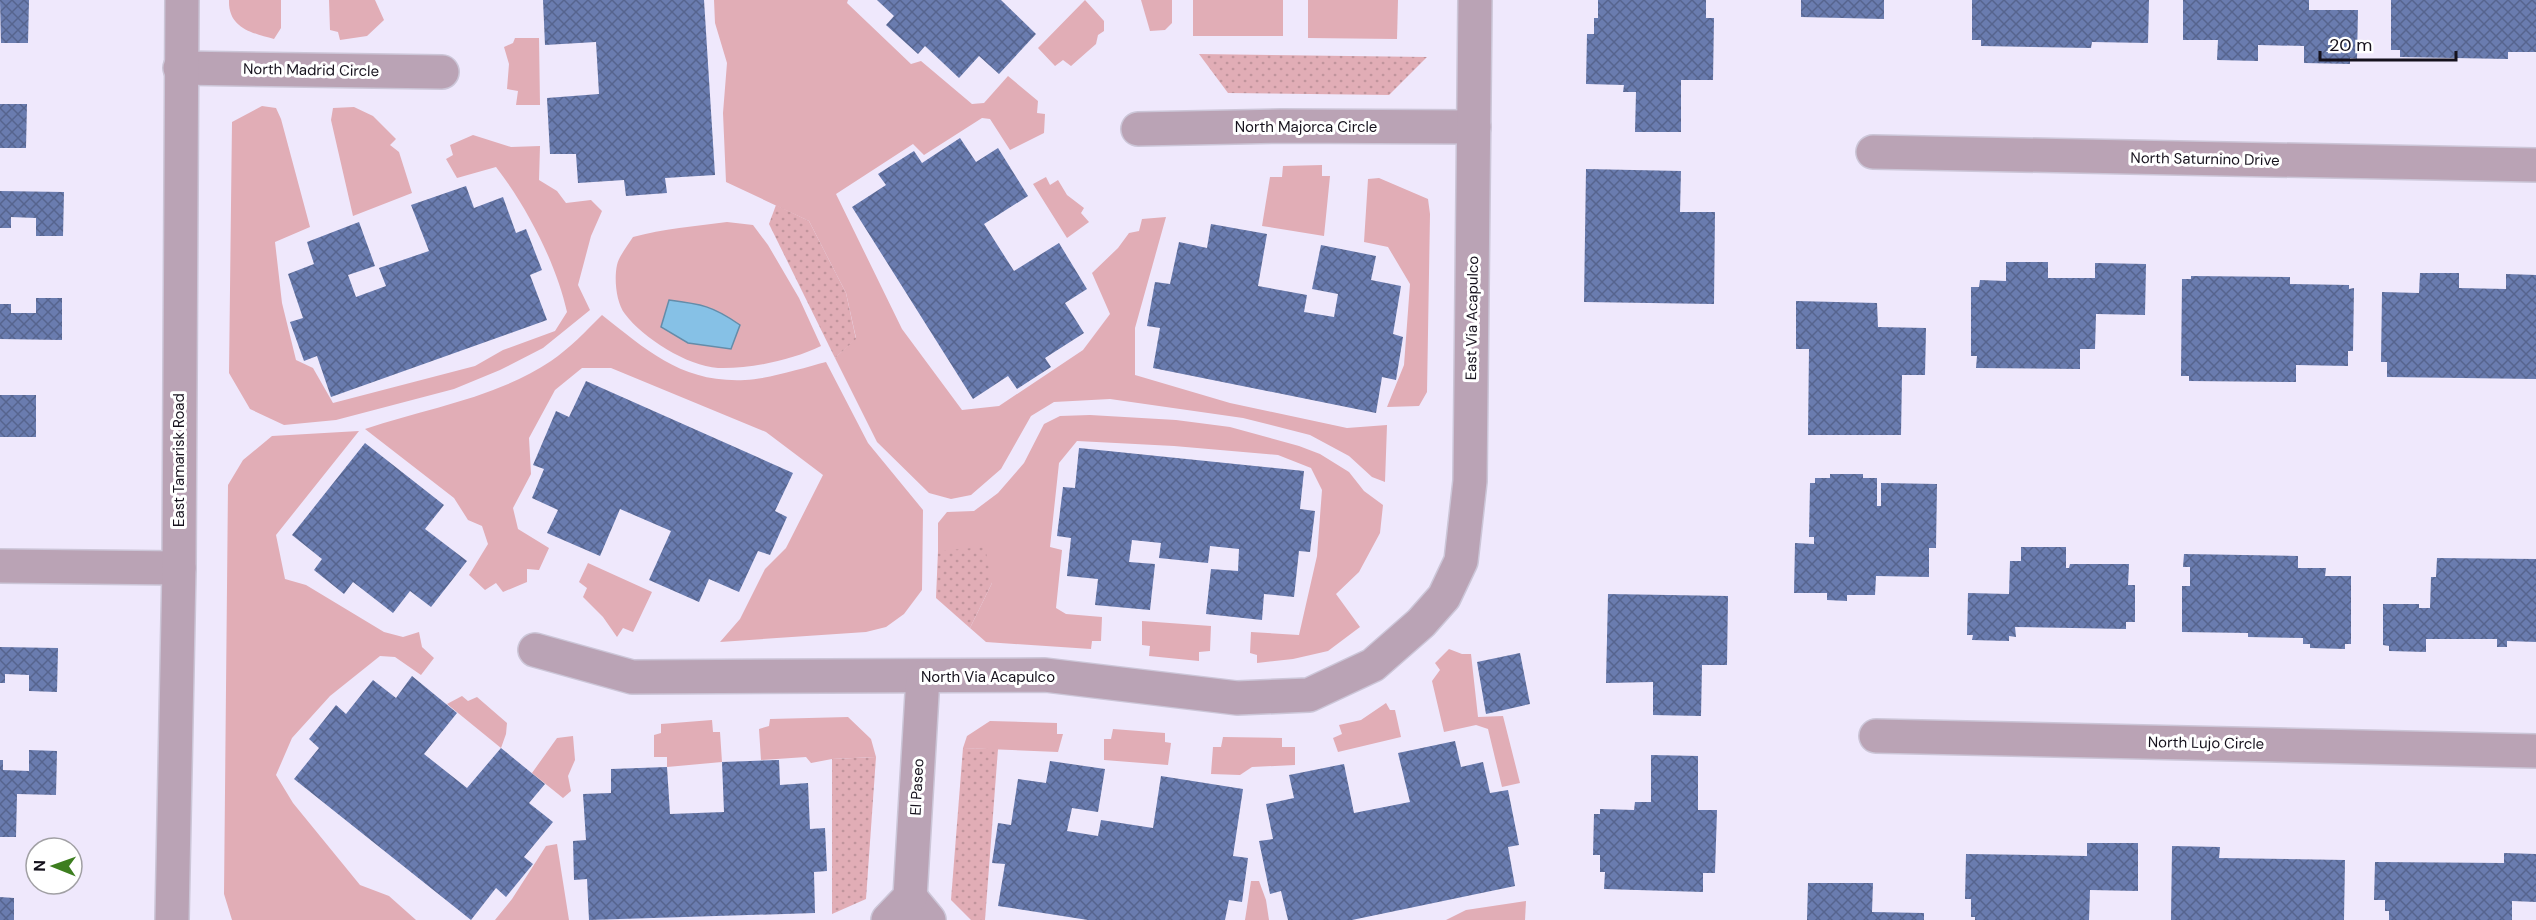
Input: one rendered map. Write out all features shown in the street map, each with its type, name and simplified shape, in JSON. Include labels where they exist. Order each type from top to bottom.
[{"type":"street","name":"East Tamarisk Road","points":[[172,920],[178,568],[182,0]]},
{"type":"street","name":"East Via Acapulco","points":[[1421,623],[1444,597],[1461,561],[1470,481],[1475,0]]},
{"type":"street","name":"North Madrid Circle","points":[[180,68],[442,72]]},
{"type":"street","name":"North Majorca Circle","points":[[1138,129],[1281,126],[1474,128]]},
{"type":"street","name":"North Saturnino Drive","points":[[1873,152],[2536,165]]},
{"type":"street","points":[[0,566],[178,568]]},
{"type":"street","name":"North Via Acapulco","points":[[535,650],[632,677],[1045,675],[1237,698],[1309,695],[1373,665],[1421,623]]},
{"type":"street","name":"El Paseo","points":[[909,912],[923,677]]},
{"type":"street","name":"North Lujo Circle","points":[[1876,736],[2536,751]]},
{"type":"shaded area","points":[[229,0],[281,0],[281,28],[274,39],[243,28],[237,23],[230,9]]},
{"type":"shaded area","points":[[329,0],[375,0],[384,20],[367,36],[340,40],[338,32],[330,30]]},
{"type":"shaded area","points":[[714,0],[848,0],[847,3],[911,64],[921,61],[972,104],[984,103],[1008,76],[1038,101],[1037,113],[1045,114],[1044,133],[1010,150],[990,119],[982,118],[924,155],[913,144],[836,194],[902,329],[962,410],[999,406],[1083,350],[1110,314],[1092,273],[1118,248],[1129,233],[1139,231],[1142,219],[1166,217],[1135,328],[1135,375],[1230,403],[1347,428],[1387,425],[1385,482],[1372,477],[1349,456],[1310,435],[1243,418],[1110,399],[1054,402],[1031,416],[1001,469],[971,495],[951,499],[929,493],[877,442],[835,358],[856,338],[846,293],[809,221],[726,182],[723,113],[727,63],[715,23]]},
{"type":"shaded area","points":[[1085,0],[1104,21],[1104,31],[1098,35],[1096,44],[1071,66],[1063,60],[1055,66],[1038,48]]},
{"type":"shaded area","points":[[1141,0],[1172,0],[1172,23],[1165,30],[1150,31]]},
{"type":"shaded area","points":[[1193,0],[1283,0],[1283,36],[1193,36]]},
{"type":"shaded area","points":[[1308,0],[1398,0],[1397,39],[1308,38]]},
{"type":"shaded area","points":[[515,38],[539,38],[540,105],[516,105],[518,91],[507,89],[509,64],[504,47],[513,43]]},
{"type":"shaded area","points":[[1199,54],[1427,57],[1389,95],[1228,93]]},
{"type":"shaded area","points":[[262,106],[276,108],[281,119],[310,227],[275,242],[282,303],[296,360],[313,368],[333,403],[475,366],[503,350],[555,331],[567,312],[556,274],[539,236],[519,200],[496,167],[457,178],[446,159],[453,155],[450,145],[473,135],[511,147],[540,146],[539,180],[557,191],[566,203],[591,200],[602,211],[591,236],[578,285],[590,310],[543,348],[500,370],[454,389],[336,420],[284,425],[250,409],[229,373],[232,122]]},
{"type":"shaded area","points":[[354,107],[373,116],[396,139],[390,145],[399,152],[412,193],[353,216],[331,120],[333,108]]},
{"type":"shaded area","points":[[1322,165],[1322,176],[1330,176],[1324,236],[1262,226],[1270,177],[1282,177],[1283,166]]},
{"type":"shaded area","points":[[1046,177],[1050,185],[1058,180],[1067,195],[1084,208],[1081,213],[1089,222],[1067,238],[1033,184]]},
{"type":"shaded area","points":[[1379,178],[1428,199],[1430,214],[1427,392],[1419,406],[1387,407],[1404,365],[1410,284],[1388,247],[1364,242],[1368,179]]},
{"type":"shaded area","points":[[776,205],[809,221],[846,293],[856,339],[835,358],[769,224]]},
{"type":"shaded area","points":[[727,222],[753,225],[768,245],[799,298],[821,346],[771,363],[718,368],[693,362],[667,349],[643,332],[625,314],[618,297],[616,271],[620,258],[633,237]]},
{"type":"shaded area","points":[[602,315],[667,362],[703,376],[723,380],[754,379],[826,362],[868,443],[923,510],[922,590],[904,614],[886,627],[866,632],[720,642],[740,619],[765,569],[786,548],[823,475],[766,432],[611,368],[582,368],[555,390],[529,438],[531,474],[513,508],[518,529],[549,548],[539,570],[527,569],[527,582],[503,592],[496,583],[485,590],[469,575],[488,544],[482,526],[468,520],[454,498],[365,429],[461,401],[530,374],[565,351]]},
{"type":"shaded area","points":[[1090,415],[1176,420],[1230,427],[1299,446],[1320,454],[1349,472],[1364,491],[1383,505],[1380,533],[1359,572],[1336,594],[1360,627],[1328,651],[1293,659],[1257,663],[1257,655],[1250,653],[1251,632],[1299,635],[1317,556],[1322,490],[1311,468],[1278,455],[1077,441],[1059,463],[1050,547],[1062,550],[1056,608],[1066,614],[1102,617],[1101,641],[1092,641],[1091,649],[986,642],[970,628],[992,583],[938,551],[938,523],[947,512],[974,511],[998,493],[1024,463],[1044,424],[1060,416]]},
{"type":"shaded area","points":[[359,431],[276,535],[285,579],[306,585],[384,632],[403,637],[419,632],[422,647],[434,658],[421,675],[395,657],[380,656],[330,696],[292,738],[276,775],[293,803],[360,885],[389,896],[416,920],[232,920],[224,894],[228,485],[243,460],[272,436]]},
{"type":"shaded area","points":[[985,547],[992,583],[970,628],[936,598],[938,551]]},
{"type":"shaded area","points":[[588,563],[652,592],[633,632],[623,628],[617,637],[603,617],[583,597],[587,588],[579,582]]},
{"type":"shaded area","points":[[1142,621],[1211,626],[1210,651],[1199,652],[1199,661],[1149,656],[1150,646],[1142,645]]},
{"type":"shaded area","points":[[1449,649],[1462,654],[1471,654],[1478,717],[1503,716],[1520,783],[1502,787],[1488,729],[1476,725],[1444,732],[1432,681],[1440,670],[1435,663]]},
{"type":"shaded area","points":[[462,696],[468,701],[477,697],[507,723],[501,748],[447,704]]},
{"type":"shaded area","points":[[1386,703],[1390,710],[1395,710],[1401,737],[1338,752],[1333,738],[1342,734],[1339,725],[1361,720]]},
{"type":"shaded area","points":[[848,717],[871,739],[876,757],[832,759],[811,763],[806,757],[761,760],[759,729],[769,726],[770,719]]},
{"type":"shaded area","points":[[712,720],[713,732],[720,732],[722,762],[667,767],[667,757],[654,757],[654,735],[661,733],[661,724]]},
{"type":"shaded area","points":[[990,721],[1057,723],[1057,734],[1063,734],[1058,752],[963,748],[967,736]]},
{"type":"shaded area","points":[[1113,729],[1165,733],[1165,742],[1171,743],[1168,765],[1104,760],[1104,739],[1111,739]]},
{"type":"shaded area","points":[[573,736],[575,760],[568,776],[571,791],[563,798],[532,773],[557,738]]},
{"type":"shaded area","points":[[1223,737],[1282,738],[1282,747],[1295,747],[1295,765],[1252,767],[1240,775],[1211,774],[1213,747],[1221,747]]},
{"type":"shaded area","points":[[963,748],[998,749],[985,920],[971,920],[951,900]]},
{"type":"shaded area","points":[[876,757],[866,899],[832,914],[832,759]]},
{"type":"shaded area","points":[[557,844],[569,920],[495,920],[512,899],[546,846]]},
{"type":"shaded area","points":[[1251,881],[1259,881],[1266,900],[1269,920],[1245,920]]},
{"type":"shaded area","points":[[1526,901],[1525,920],[1446,920],[1466,910]]},
{"type":"water","points":[[669,300],[706,307],[740,325],[731,349],[688,343],[661,327]]},
{"type":"building","points":[[0,0],[29,0],[28,43],[1,43]]},
{"type":"building","points":[[543,0],[704,0],[715,175],[665,178],[667,193],[626,196],[624,180],[578,183],[576,154],[550,154],[547,98],[599,94],[596,42],[545,45]]},
{"type":"building","points":[[877,0],[1001,0],[1036,34],[999,74],[979,56],[959,78],[925,46],[918,54],[886,25],[894,16]]},
{"type":"building","points":[[1598,0],[1706,0],[1706,18],[1714,18],[1713,80],[1681,80],[1681,132],[1635,132],[1636,92],[1623,92],[1624,85],[1586,84],[1587,34],[1594,34],[1594,18],[1598,18]]},
{"type":"building","points":[[1801,0],[1884,0],[1884,19],[1801,17]]},
{"type":"building","points":[[1972,0],[2149,0],[2148,43],[2092,42],[2091,48],[1981,46],[1981,40],[1972,40]]},
{"type":"building","points":[[2183,0],[2309,0],[2309,10],[2358,10],[2357,59],[2350,58],[2350,64],[2304,63],[2304,46],[2258,45],[2258,61],[2217,60],[2218,40],[2183,40]]},
{"type":"building","points":[[2391,0],[2536,0],[2536,52],[2508,52],[2508,59],[2400,57],[2400,50],[2391,50]]},
{"type":"building","points":[[0,104],[27,104],[26,148],[0,148]]},
{"type":"building","points":[[960,138],[976,162],[998,148],[1028,196],[984,224],[1014,271],[1059,243],[1087,289],[1065,303],[1084,333],[1045,358],[1051,367],[1017,389],[1008,376],[973,399],[852,207],[886,185],[878,174],[914,151],[922,163]]},
{"type":"building","points":[[1586,169],[1681,171],[1680,212],[1715,212],[1714,304],[1584,302]]},
{"type":"building","points":[[466,186],[474,208],[503,197],[516,233],[526,229],[542,270],[530,275],[547,320],[331,397],[317,356],[304,361],[290,322],[303,318],[288,274],[314,264],[307,242],[359,222],[375,266],[348,275],[356,297],[386,286],[379,268],[429,251],[411,205]]},
{"type":"building","points":[[0,191],[64,192],[63,236],[36,236],[36,218],[11,217],[11,228],[0,228]]},
{"type":"building","points":[[1211,224],[1267,234],[1258,286],[1307,295],[1304,312],[1334,317],[1338,294],[1312,289],[1321,245],[1376,256],[1371,280],[1401,286],[1393,334],[1403,337],[1396,380],[1382,377],[1376,413],[1153,368],[1160,328],[1147,326],[1155,282],[1170,284],[1179,242],[1207,248]]},
{"type":"building","points":[[2006,262],[2048,262],[2048,278],[2095,278],[2095,263],[2146,264],[2145,315],[2096,314],[2095,349],[2080,349],[2080,369],[1976,368],[1977,356],[1971,356],[1971,287],[1979,287],[1980,280],[2006,281]]},
{"type":"building","points":[[2420,273],[2459,273],[2459,288],[2506,289],[2506,274],[2536,275],[2536,379],[2387,377],[2387,362],[2381,362],[2382,292],[2419,293]]},
{"type":"building","points":[[2191,276],[2290,277],[2290,284],[2349,285],[2349,289],[2354,288],[2353,351],[2348,351],[2348,366],[2296,365],[2296,382],[2189,381],[2189,376],[2181,376],[2182,279],[2191,279]]},
{"type":"building","points":[[36,298],[62,298],[62,340],[0,339],[0,304],[11,304],[11,313],[36,313]]},
{"type":"building","points":[[1796,301],[1877,303],[1878,327],[1926,328],[1925,375],[1902,375],[1901,435],[1808,435],[1809,349],[1796,349]]},
{"type":"building","points":[[586,381],[793,473],[775,511],[787,517],[770,555],[758,551],[739,592],[709,579],[699,602],[649,580],[671,531],[620,509],[600,556],[547,533],[558,510],[532,498],[544,469],[533,465],[556,411],[569,417]]},
{"type":"building","points":[[0,395],[36,395],[36,437],[0,437]]},
{"type":"building","points":[[365,443],[444,505],[425,529],[467,561],[431,607],[410,591],[393,613],[353,582],[344,594],[314,570],[322,559],[292,535]]},
{"type":"building","points":[[1079,448],[1304,471],[1300,509],[1315,511],[1310,552],[1299,551],[1294,597],[1264,594],[1262,620],[1206,614],[1211,569],[1238,571],[1239,549],[1210,546],[1208,563],[1159,558],[1161,543],[1132,540],[1129,562],[1155,564],[1150,610],[1095,605],[1098,579],[1067,576],[1071,538],[1057,536],[1063,487],[1075,488]]},
{"type":"building","points":[[1830,474],[1863,474],[1863,478],[1877,478],[1877,506],[1881,506],[1881,483],[1937,484],[1936,548],[1929,548],[1929,577],[1876,576],[1875,595],[1847,595],[1847,601],[1827,600],[1827,593],[1794,593],[1795,543],[1814,544],[1814,537],[1809,537],[1810,483],[1815,483],[1815,478],[1830,478]]},
{"type":"building","points":[[2021,547],[2066,547],[2066,568],[2069,568],[2070,564],[2129,564],[2128,585],[2135,585],[2135,622],[2126,622],[2126,629],[2015,627],[2016,637],[2009,636],[2009,641],[1972,640],[1973,635],[1967,635],[1968,593],[2009,594],[2010,561],[2021,561]]},
{"type":"building","points":[[2184,554],[2298,556],[2298,568],[2326,568],[2325,576],[2351,576],[2351,644],[2345,644],[2345,649],[2310,648],[2310,644],[2303,644],[2303,638],[2248,637],[2248,633],[2182,632],[2182,586],[2190,586],[2190,567],[2183,567]]},
{"type":"building","points":[[2437,558],[2536,559],[2536,642],[2507,641],[2507,647],[2497,647],[2497,639],[2426,639],[2426,652],[2389,651],[2389,646],[2383,645],[2383,604],[2419,604],[2419,608],[2430,608],[2431,577],[2436,577]]},
{"type":"building","points":[[1608,594],[1728,596],[1727,665],[1702,665],[1701,716],[1653,715],[1653,682],[1606,683]]},
{"type":"building","points":[[0,647],[58,648],[57,692],[29,691],[29,675],[5,674],[5,683],[0,683]]},
{"type":"building","points":[[1520,653],[1530,704],[1486,714],[1477,662]]},
{"type":"building","points":[[412,676],[457,713],[424,754],[467,788],[501,748],[545,784],[529,803],[553,822],[524,857],[533,864],[506,897],[496,888],[471,920],[294,779],[319,748],[309,739],[336,705],[346,714],[373,680],[396,698]]},
{"type":"building","points":[[1455,741],[1461,767],[1483,762],[1490,793],[1508,790],[1519,845],[1508,847],[1515,886],[1352,920],[1288,920],[1281,891],[1270,894],[1259,841],[1273,839],[1266,804],[1294,798],[1289,775],[1344,764],[1354,813],[1410,802],[1398,753]]},
{"type":"building","points":[[29,750],[57,751],[56,795],[17,794],[16,837],[0,837],[0,760],[3,760],[3,770],[29,771]]},
{"type":"building","points":[[1651,755],[1698,756],[1698,810],[1717,810],[1715,873],[1703,873],[1703,892],[1604,889],[1605,872],[1600,872],[1600,855],[1593,855],[1594,814],[1600,814],[1600,809],[1634,810],[1635,802],[1651,802]]},
{"type":"building","points":[[779,760],[780,785],[808,783],[810,829],[825,828],[827,871],[814,872],[815,913],[589,920],[587,879],[574,880],[573,841],[586,840],[583,794],[611,793],[611,769],[667,767],[670,814],[724,812],[722,762]]},
{"type":"building","points":[[1050,761],[1105,769],[1098,812],[1072,808],[1067,831],[1098,836],[1101,820],[1153,828],[1161,776],[1243,789],[1233,856],[1248,858],[1242,902],[1229,900],[1225,920],[1088,920],[998,906],[1005,864],[992,863],[998,823],[1011,825],[1018,779],[1046,783]]},
{"type":"building","points":[[2087,843],[2138,843],[2138,891],[2090,890],[2089,920],[1975,920],[1975,917],[1971,917],[1971,899],[1965,899],[1966,854],[2087,856]]},
{"type":"building","points":[[2172,846],[2220,847],[2219,858],[2345,860],[2344,920],[2171,920]]},
{"type":"building","points":[[2504,853],[2536,854],[2536,902],[2512,901],[2512,920],[2389,920],[2389,911],[2385,911],[2385,900],[2374,900],[2375,862],[2504,863]]},
{"type":"building","points":[[1808,883],[1873,883],[1872,912],[1924,913],[1924,920],[1807,920]]},
{"type":"building","points":[[0,897],[14,898],[14,920],[0,920]]}]
